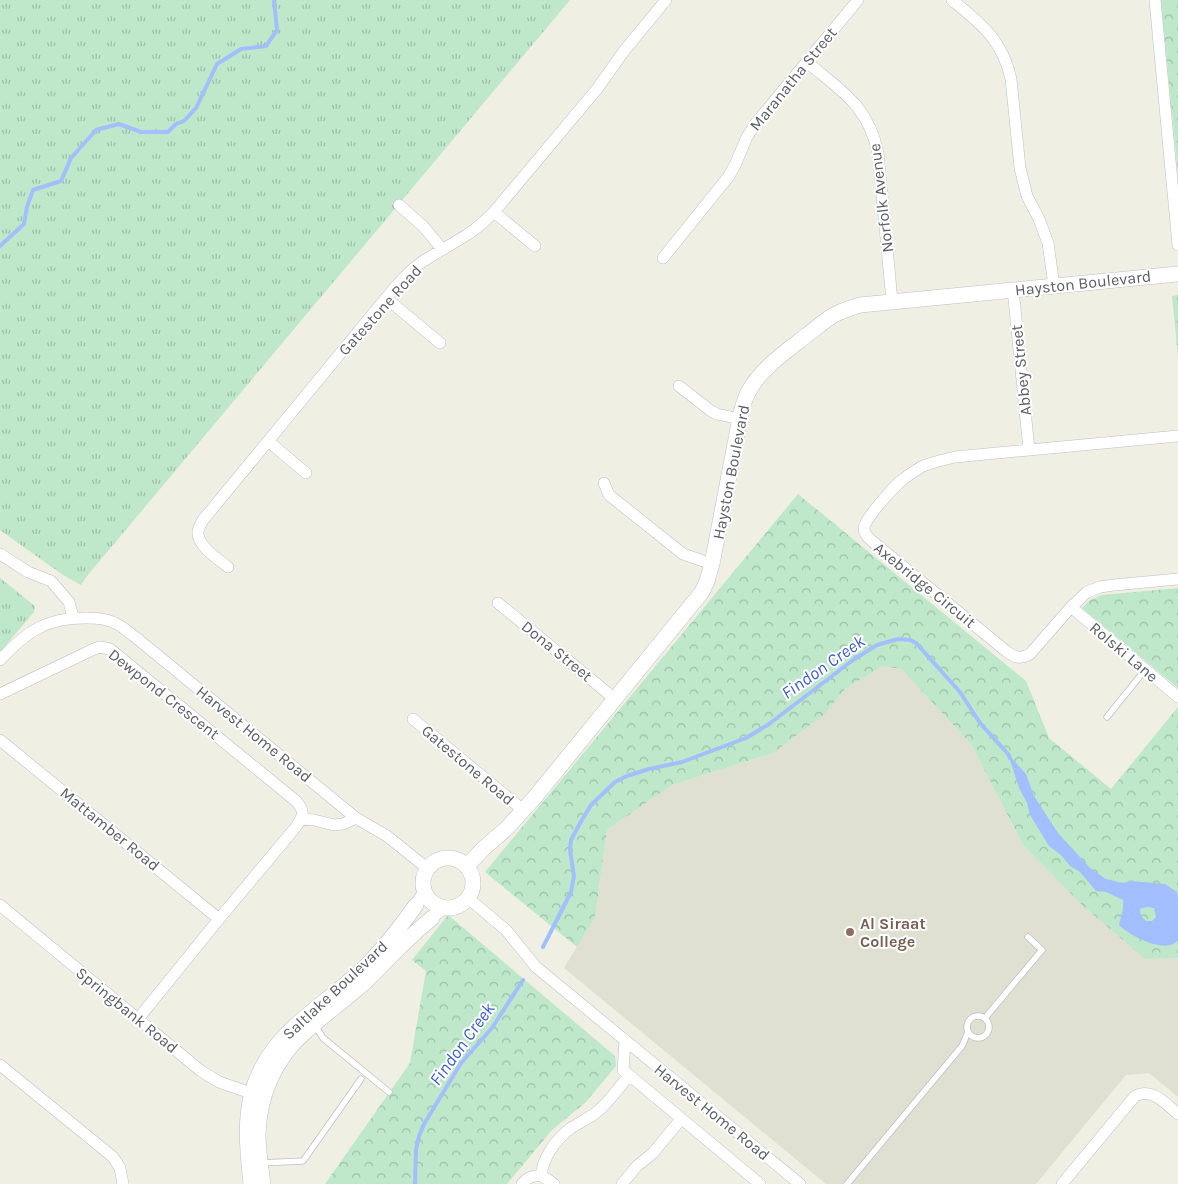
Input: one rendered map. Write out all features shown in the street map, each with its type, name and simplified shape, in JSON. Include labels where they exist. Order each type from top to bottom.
[{"type":"street","name":"Gatestone Road","points":[[228,567],[204,547],[201,542],[198,530],[203,520],[386,298],[408,274],[442,249],[468,235],[494,212],[597,89],[624,51],[666,0]]},
{"type":"street","name":"Maranatha Street","points":[[663,258],[722,186],[735,166],[740,150],[751,130],[858,0]]},
{"type":"street","points":[[952,0],[994,38],[1008,66],[1020,168],[1027,196],[1039,219],[1048,243],[1054,286]]},
{"type":"street","points":[[1155,0],[1178,245]]},
{"type":"street","name":"Norfolk Avenue","points":[[807,62],[857,105],[875,139],[878,153],[892,301]]},
{"type":"street","points":[[399,205],[423,226],[442,249]]},
{"type":"street","points":[[494,212],[535,246]]},
{"type":"street","name":"Hayston Boulevard","points":[[467,866],[523,810],[698,598],[707,582],[712,564],[744,401],[755,381],[765,370],[831,317],[860,305],[1178,274]]},
{"type":"street","name":"Abbey Street","points":[[1013,290],[1029,450]]},
{"type":"street","points":[[386,298],[440,343]]},
{"type":"street","points":[[679,386],[711,411],[740,419]]},
{"type":"street","name":"Axebridge Circuit","points":[[1178,436],[954,457],[937,461],[923,466],[893,489],[868,518],[864,530],[872,541],[998,645],[1016,657],[1025,657],[1030,654],[1070,607],[1087,592],[1100,587],[1178,579]]},
{"type":"street","points":[[268,441],[306,473]]},
{"type":"street","points":[[604,483],[608,495],[675,549],[688,557],[712,564]]},
{"type":"street","points":[[0,554],[28,572],[51,581],[69,602],[73,617]]},
{"type":"street","name":"Dona Street","points":[[498,603],[615,699]]},
{"type":"street","name":"Rolski Lane","points":[[1070,607],[1178,697]]},
{"type":"street","name":"Harvest Home Road","points":[[0,660],[27,634],[46,623],[73,617],[95,618],[114,622],[134,636],[356,818],[387,836],[428,869]]},
{"type":"street","name":"Dewpond Crescent","points":[[0,694],[94,649],[100,647],[110,649],[296,801],[302,810],[302,819]]},
{"type":"street","name":"Gatestone Road","points":[[413,719],[523,810]]},
{"type":"street","name":"Mattamber Road","points":[[0,740],[219,919]]},
{"type":"street","points":[[138,1019],[302,819],[334,825],[356,818]]},
{"type":"street","points":[[454,858],[462,861],[472,874],[474,882],[468,898],[462,904],[454,907],[439,906],[433,902],[424,890],[424,875],[428,869],[439,859],[454,858]]},
{"type":"street","name":"Saltlake Boulevard","points":[[263,1184],[258,1135],[257,1096],[263,1066],[280,1040],[302,1018],[365,967],[400,927],[424,890]]},
{"type":"street","name":"Harvest Home Road","points":[[468,898],[506,930],[536,967],[800,1184]]},
{"type":"street","name":"Springbank Road","points":[[0,906],[211,1078],[257,1096]]},
{"type":"street","name":"Saltlake Boulevard","points":[[251,1184],[247,1143],[247,1117],[257,1096],[283,1056],[294,1042],[368,980],[399,948],[446,907]]},
{"type":"street","name":"Harvest Home Road","points":[[625,1041],[623,1070],[760,1184]]},
{"type":"street","points":[[0,1065],[112,1157],[120,1168],[123,1184]]},
{"type":"street","points":[[541,1176],[544,1162],[560,1138],[571,1128],[599,1110],[629,1076]]},
{"type":"street","points":[[1064,1183],[1136,1096],[1143,1093],[1153,1094],[1178,1114]]},
{"type":"street","points":[[622,1184],[653,1153],[680,1119]]},
{"type":"street","points":[[522,1184],[533,1176],[547,1178],[554,1184]]},
{"type":"lane","points":[[1107,717],[1145,670]]},
{"type":"lane","points":[[985,1018],[1042,950],[1028,937]]},
{"type":"lane","points":[[972,1017],[985,1018],[989,1025],[988,1032],[982,1038],[971,1036],[968,1032],[966,1026],[972,1017]]},
{"type":"lane","points":[[314,1024],[323,1038],[389,1092]]},
{"type":"lane","points":[[847,1184],[962,1046],[968,1032]]},
{"type":"lane","points":[[962,1046],[976,1038]]},
{"type":"lane","points":[[260,1163],[303,1160],[361,1078]]},
{"type":"shaded area","name":"Al Siraat College","points":[[883,666],[901,669],[971,744],[1023,845],[1083,906],[1145,959],[1178,958],[1178,1097],[1149,1073],[1126,1075],[1036,1184],[826,1184],[564,968],[595,917],[607,830],[672,785],[773,753],[825,714],[845,689]]},
{"type":"green space","points":[[0,0],[570,0],[81,585],[63,575],[0,530]]},
{"type":"green space","points":[[1161,0],[1178,0],[1178,174],[1163,21]]},
{"type":"green space","points":[[1178,295],[1178,357],[1172,296]]},
{"type":"green space","points":[[798,494],[1026,681],[1049,738],[1111,789],[1178,707],[1178,958],[1145,959],[1083,906],[1023,845],[971,744],[901,669],[883,666],[845,689],[825,714],[773,753],[672,785],[607,830],[595,917],[577,947],[485,872]]},
{"type":"green space","points":[[0,578],[35,606],[34,612],[0,652]]},
{"type":"green space","points":[[1178,588],[1178,688],[1082,608],[1090,600],[1102,595]]},
{"type":"green space","points":[[448,915],[615,1056],[616,1066],[586,1102],[552,1130],[507,1184],[325,1184],[410,1063],[426,971],[412,960]]},
{"type":"water","points":[[1008,754],[1026,774],[1034,796],[1058,833],[1090,868],[1106,879],[1123,883],[1132,881],[1165,884],[1177,892],[1178,941],[1171,945],[1158,945],[1136,937],[1119,925],[1123,910],[1123,900],[1106,892],[1096,891],[1080,872],[1070,866],[1061,855],[1049,846],[1030,815],[1027,803],[1019,788]],"holes":[[[1154,908],[1156,917],[1152,921],[1146,921],[1141,916],[1140,909]]]},
{"type":"waterway","points":[[0,246],[24,224],[33,190],[61,181],[71,158],[96,130],[119,124],[141,132],[168,132],[176,124],[184,121],[196,108],[217,64],[241,49],[266,46],[277,30],[274,0]]},
{"type":"waterway","name":"Findon Creek","points":[[543,947],[571,892],[574,876],[570,850],[571,840],[591,805],[615,782],[649,769],[682,762],[746,738],[769,724],[853,660],[877,645],[898,639],[910,640],[916,643],[960,692],[980,723],[1010,758]]},
{"type":"waterway","name":"Findon Creek","points":[[415,1184],[416,1150],[424,1124],[461,1063],[492,1028],[523,980]]},
{"type":"place","name":"Al Siraat College","points":[[850,932]]}]
